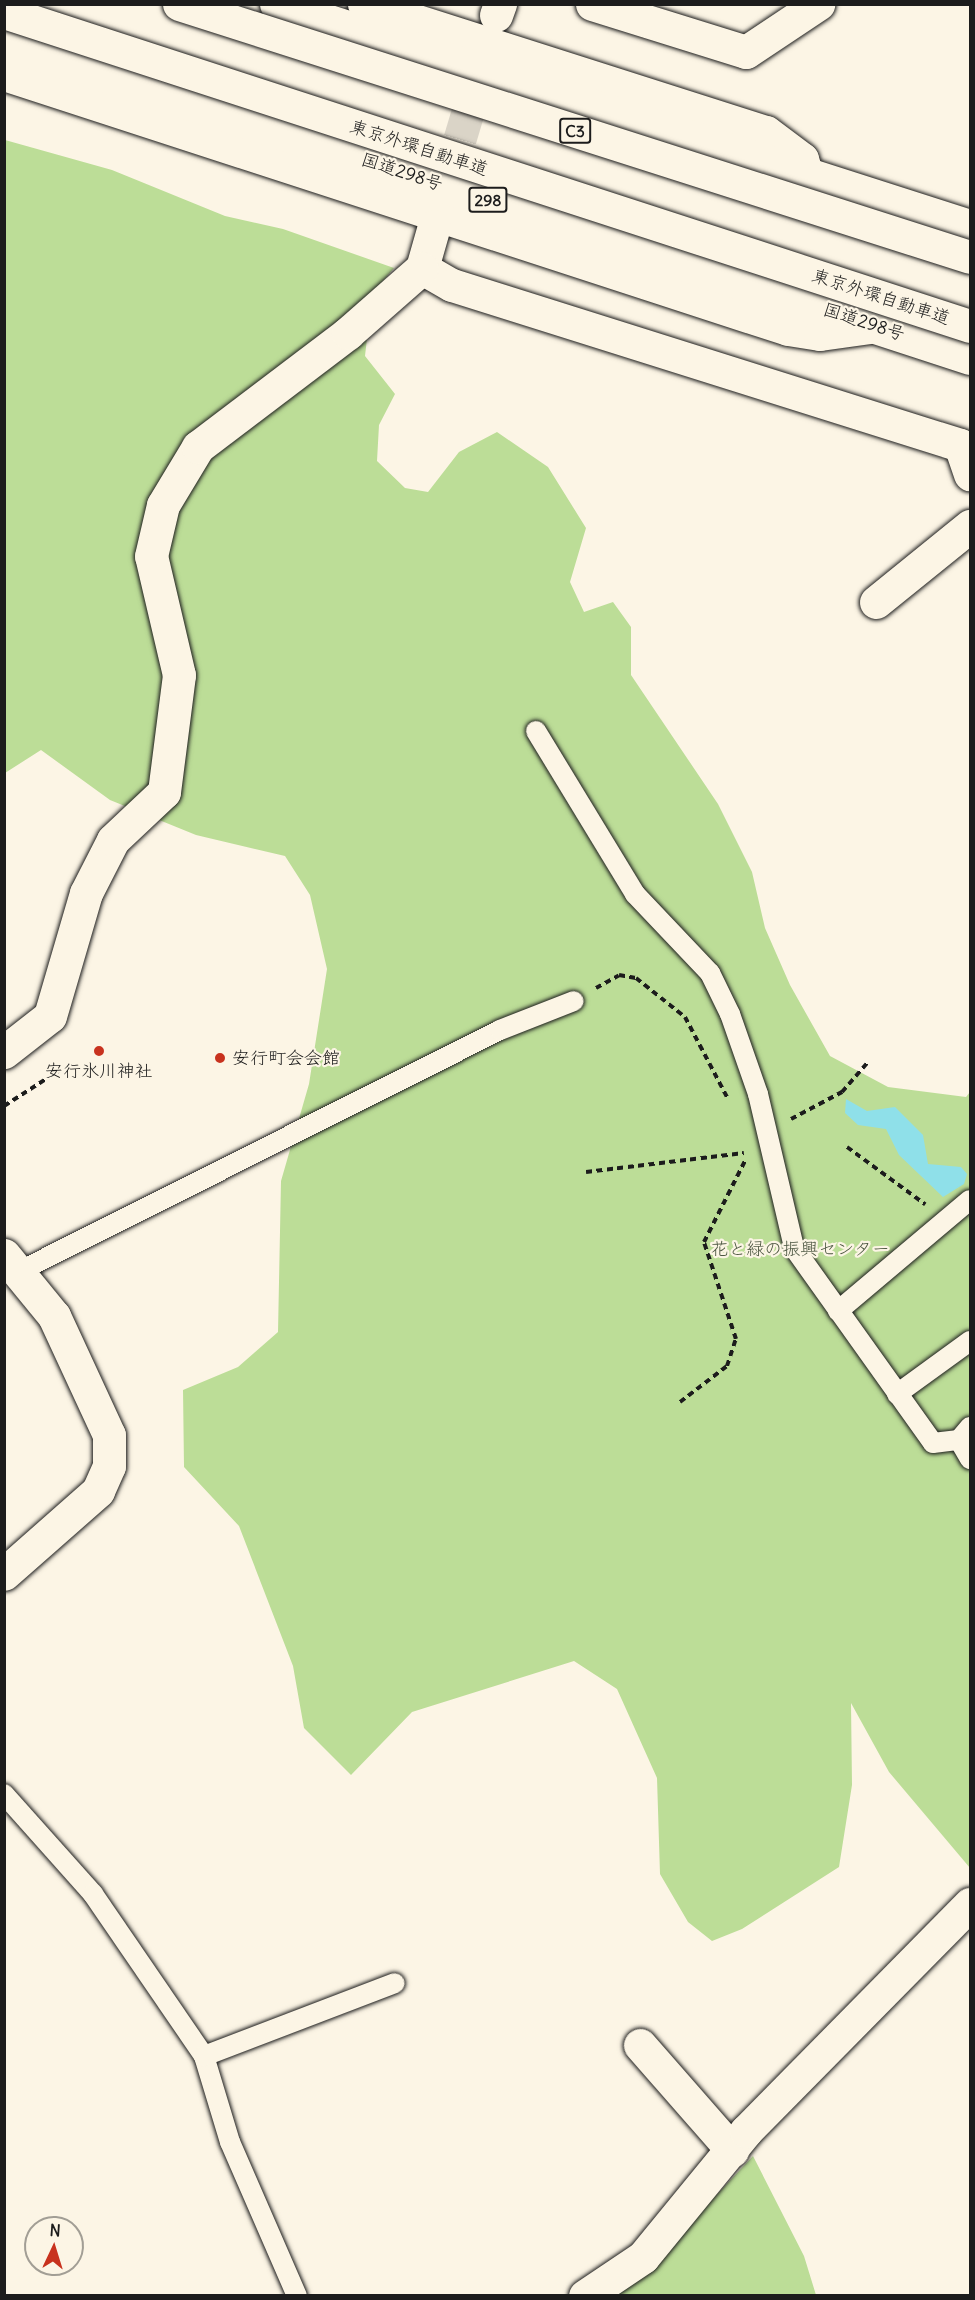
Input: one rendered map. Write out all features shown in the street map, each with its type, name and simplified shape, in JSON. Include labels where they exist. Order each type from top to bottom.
[{"type":"main road","name":"C3","points":[[179,4],[970,257]]},
{"type":"main road","points":[[276,4],[807,175],[969,224]]},
{"type":"main road","points":[[364,4],[766,132],[802,159],[807,175]]},
{"type":"main road","points":[[592,4],[746,52],[818,4]]},
{"type":"main road","name":"東京外環自動車道","points":[[4,12],[970,326]]},
{"type":"main road","name":"国道298号","points":[[4,43],[970,358]]},
{"type":"main road","points":[[4,74],[788,329],[820,334],[877,326]]},
{"type":"main road","points":[[4,1052],[50,1016],[86,893],[113,840],[164,792],[179,675],[152,556],[164,505],[198,447],[348,333],[422,268],[434,226]]},
{"type":"main road","points":[[422,268],[452,285],[960,446],[970,474]]},
{"type":"main road","points":[[876,602],[970,526]]},
{"type":"main road","points":[[4,1574],[98,1491],[109,1466],[109,1435],[54,1316],[11,1264]]},
{"type":"main road","points":[[585,2295],[643,2257],[732,2150],[970,1906]]},
{"type":"main road","points":[[640,2045],[732,2150]]},
{"type":"lane","points":[[536,731],[635,894],[710,973],[730,1014],[767,1137],[794,1248],[933,1443],[965,1433],[970,1459]]},
{"type":"lane","points":[[11,1264],[500,1030],[573,1001]]},
{"type":"lane","points":[[838,1311],[970,1200]]},
{"type":"lane","points":[[897,1394],[970,1341]]},
{"type":"lane","points":[[4,1794],[93,1894],[204,2056],[230,2142],[297,2295]]},
{"type":"lane","points":[[204,2056],[395,1983]]},
{"type":"path","points":[[573,1001],[619,975],[636,978],[685,1017],[732,1105]]},
{"type":"path","points":[[680,1402],[727,1366],[736,1339],[704,1242],[752,1145],[842,1092],[868,1062]]},
{"type":"path","points":[[4,1106],[63,1068]]},
{"type":"path","points":[[847,1147],[922,1200],[942,1222]]},
{"type":"path","points":[[586,1172],[749,1152]]},
{"type":"green space","name":"花と緑の振興センター","points":[[5,140],[112,170],[225,216],[283,229],[394,268],[372,294],[365,356],[395,394],[379,425],[377,461],[405,488],[428,492],[459,452],[497,432],[548,467],[586,528],[570,582],[584,612],[613,602],[631,627],[631,675],[718,804],[752,872],[765,928],[790,985],[830,1056],[888,1087],[966,1097],[970,1092],[970,1868],[889,1772],[851,1703],[852,1785],[839,1867],[742,1929],[712,1941],[688,1922],[660,1874],[657,1778],[617,1689],[574,1661],[412,1712],[351,1775],[304,1728],[293,1666],[239,1526],[184,1467],[183,1390],[238,1367],[278,1332],[281,1181],[309,1084],[327,969],[310,895],[285,856],[196,835],[110,800],[41,750],[5,773]]},
{"type":"green space","points":[[753,2156],[804,2256],[816,2295],[608,2296],[647,2269]]},
{"type":"water","points":[[846,1099],[867,1111],[895,1107],[923,1135],[928,1164],[961,1167],[967,1174],[964,1184],[943,1197],[899,1155],[886,1129],[858,1125],[845,1113]]},
{"type":"tunnel","points":[[446,186],[480,72]]},
{"type":"place","name":"安行氷川神社","points":[[99,1051]]},
{"type":"place","name":"安行町会会館","points":[[220,1058]]}]
